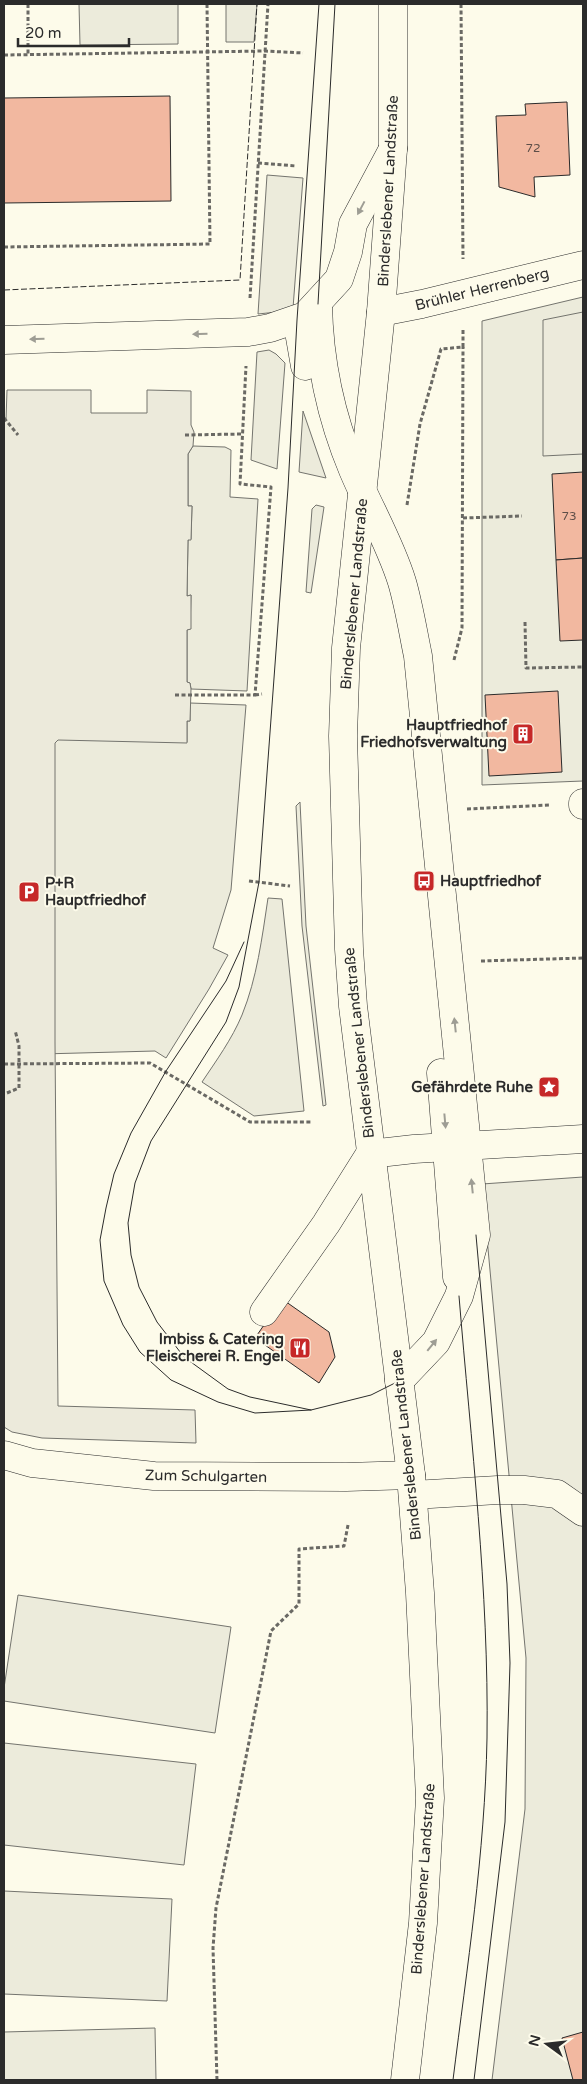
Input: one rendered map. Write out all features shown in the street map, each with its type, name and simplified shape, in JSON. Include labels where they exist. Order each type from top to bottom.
[{"type":"main road","name":"Binderslebener Landstraße","points":[[394,4],[392,149],[381,312],[346,648],[343,736],[348,949],[370,1154],[412,1485],[420,1592],[430,1798],[423,1923],[405,2080]]},
{"type":"main road","points":[[4,340],[248,332],[270,328],[308,312],[339,279],[348,252],[352,224],[392,149]]},
{"type":"main road","name":"Brühler Herrenberg","points":[[381,312],[583,264]]},
{"type":"main road","points":[[308,312],[318,340],[335,422],[363,492],[383,534],[401,582],[418,656],[458,1147]]},
{"type":"main road","points":[[308,312],[307,382],[319,423],[390,603],[402,658],[458,1147],[476,1235],[459,1296],[436,1342],[400,1381]]},
{"type":"main road","points":[[264,1312],[326,1224],[370,1154],[583,1139]]},
{"type":"main road","name":"Zum Schulgarten","points":[[4,1454],[32,1463],[154,1476],[346,1477],[412,1485],[532,1491],[557,1494],[583,1512]]},
{"type":"path","points":[[28,4],[28,55]]},
{"type":"path","points":[[4,248],[210,244],[207,4]]},
{"type":"path","points":[[255,695],[271,487],[240,484],[268,4]]},
{"type":"path","points":[[453,664],[462,628],[463,294],[461,4]]},
{"type":"path","points":[[4,55],[265,51],[303,53]]},
{"type":"path","points":[[258,163],[296,166]]},
{"type":"path","points":[[402,504],[407,505],[420,424],[440,349],[463,347]]},
{"type":"path","points":[[4,418],[18,435]]},
{"type":"path","points":[[185,435],[242,434]]},
{"type":"path","points":[[463,518],[522,516]]},
{"type":"path","points":[[525,622],[526,668],[583,667]]},
{"type":"path","points":[[175,696],[262,694]]},
{"type":"path","points":[[468,818],[467,809],[583,804]]},
{"type":"path","points":[[249,881],[290,886]]},
{"type":"path","points":[[479,952],[480,961],[583,958]]},
{"type":"path","points":[[7,1093],[19,1088],[18,1046],[15,1030]]},
{"type":"path","points":[[4,1064],[150,1063],[187,1083],[250,1122],[312,1122]]},
{"type":"path","points":[[217,2080],[213,1948],[216,1908],[271,1631],[299,1604],[299,1549],[344,1546],[348,1525]]},
{"type":"shaded area","points":[[79,4],[178,4],[178,44],[80,45]]},
{"type":"shaded area","points":[[226,4],[257,4],[254,42],[226,42]]},
{"type":"shaded area","points":[[267,175],[303,178],[293,308],[258,314]]},
{"type":"shaded area","points":[[583,297],[583,781],[482,785],[482,321]]},
{"type":"shaded area","points":[[583,312],[583,454],[543,456],[543,320]]},
{"type":"shaded area","points":[[269,350],[285,363],[277,469],[251,460],[257,352]]},
{"type":"shaded area","name":"P+R Hauptfriedhof","points":[[7,390],[91,390],[91,413],[147,413],[147,390],[191,391],[191,425],[194,432],[193,446],[188,454],[188,506],[192,506],[191,540],[188,540],[187,596],[191,595],[191,629],[187,630],[187,682],[190,683],[191,689],[190,721],[187,721],[187,743],[58,740],[55,743],[55,1042],[58,1406],[195,1410],[196,1443],[42,1438],[12,1432],[4,1427],[4,420],[6,420]]},
{"type":"shaded area","points":[[303,411],[326,478],[299,472]]},
{"type":"shaded area","points":[[193,446],[225,447],[231,450],[230,497],[258,499],[247,691],[191,689],[190,683],[187,682],[187,629],[190,629],[191,595],[187,596],[188,540],[191,539],[192,506],[188,506],[188,454]]},
{"type":"shaded area","points":[[316,505],[324,507],[311,593],[306,592],[312,509]]},
{"type":"shaded area","points":[[190,703],[246,705],[231,890],[213,948],[228,955],[166,1058],[155,1051],[4,1055],[34,731],[187,742],[187,721],[190,721]]},
{"type":"shaded area","points":[[300,802],[306,926],[326,1105],[323,1106],[302,926],[296,806]]},
{"type":"shaded area","points":[[268,898],[282,899],[304,1111],[254,1116],[202,1082],[224,1050],[242,1015],[252,987]]},
{"type":"shaded area","points":[[583,1177],[583,2080],[492,2080],[525,1809],[526,1658],[482,1184]]},
{"type":"shaded area","points":[[18,1595],[231,1627],[215,1733],[4,1701],[4,1688]]},
{"type":"shaded area","points":[[4,1743],[196,1764],[184,1865],[4,1845]]},
{"type":"shaded area","points":[[4,1891],[172,1899],[167,2001],[4,1994]]},
{"type":"shaded area","points":[[155,2028],[156,2080],[4,2080],[4,2032]]},
{"type":"building","points":[[170,96],[171,201],[4,203],[4,98]]},
{"type":"building","points":[[567,102],[570,175],[534,177],[535,197],[499,187],[496,116],[526,115],[525,104]]},
{"type":"building","points":[[583,472],[583,558],[556,560],[552,474]]},
{"type":"building","points":[[583,558],[583,640],[560,641],[556,560]]},
{"type":"building","name":"Hauptfriedhof Friedhofsverwaltung","points":[[558,691],[562,772],[489,776],[485,695]]},
{"type":"building","name":"Imbiss & Catering Fleischerei R. Engel","points":[[282,1299],[329,1332],[335,1357],[319,1383],[255,1338]]},
{"type":"building","points":[[583,2032],[583,2080],[573,2080],[562,2038]]},
{"type":"tram line","points":[[311,1410],[250,1397],[228,1389],[184,1357],[157,1322],[139,1287],[131,1255],[128,1223],[135,1183],[151,1141],[226,1022],[239,987],[259,882],[288,488],[297,320],[319,4]]},
{"type":"tram line","points":[[318,304],[335,4]]},
{"type":"tram line","points":[[244,942],[226,981],[166,1071],[131,1133],[114,1174],[100,1240],[104,1281],[123,1325],[140,1352],[171,1380],[218,1402],[255,1413],[311,1410],[371,1395],[399,1381]]},
{"type":"tram line","points":[[474,2080],[505,1822],[510,1663],[507,1584],[476,1235]]},
{"type":"tram line","points":[[453,2080],[479,1867],[486,1781],[487,1738],[487,1683],[482,1572],[459,1296]]},
{"type":"fence","points":[[4,290],[240,280],[257,4]]},
{"type":"place","name":"Hauptfriedhof Friedhofsverwaltung","points":[[523,734]]},
{"type":"place","name":"Hauptfriedhof","points":[[424,881]]},
{"type":"place","name":"P+R Hauptfriedhof","points":[[29,892]]},
{"type":"place","name":"Gefährdete Ruhe","points":[[549,1087]]},
{"type":"place","name":"Imbiss & Catering Fleischerei R. Engel","points":[[300,1348]]}]
